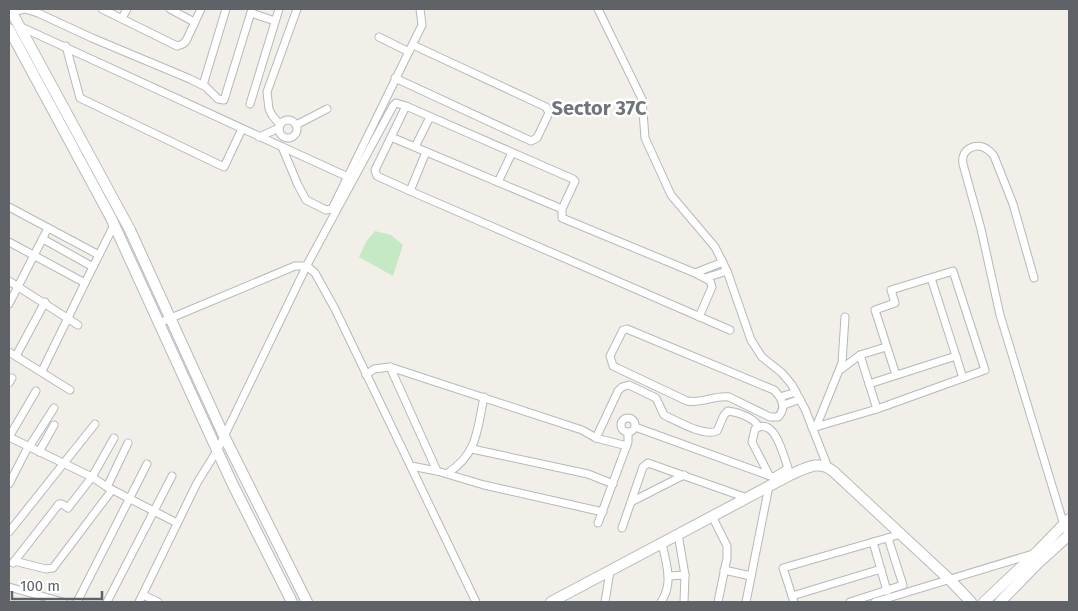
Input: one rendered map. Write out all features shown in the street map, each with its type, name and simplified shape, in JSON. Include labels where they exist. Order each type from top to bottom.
[{"type":"street","points":[[102,9],[177,46],[186,41],[201,9]]},
{"type":"street","points":[[122,18],[127,9]]},
{"type":"street","points":[[170,9],[194,22]]},
{"type":"street","points":[[203,85],[226,9]]},
{"type":"street","points":[[250,104],[279,9]]},
{"type":"street","points":[[290,138],[282,135],[280,126],[268,109],[267,92],[297,9]]},
{"type":"street","points":[[296,125],[296,133],[290,138],[285,149],[302,194],[306,200],[316,206],[326,210],[332,209],[422,25],[420,9]]},
{"type":"street","points":[[598,9],[642,99],[645,138],[671,195],[715,246],[727,271],[749,335],[757,350],[782,372],[796,392],[814,427],[827,465],[971,602]]},
{"type":"street","points":[[275,21],[252,11],[224,100],[218,99],[203,85],[38,13],[25,10],[11,10],[12,32],[114,225],[218,449],[235,490],[292,602]]},
{"type":"street","points":[[12,32],[66,46],[348,177]]},
{"type":"street","points":[[12,32],[130,230],[224,436],[307,602]]},
{"type":"street","points":[[379,37],[409,52]]},
{"type":"street","points":[[395,78],[531,141],[537,138],[549,113],[546,107],[413,44]]},
{"type":"street","points":[[66,46],[80,98],[224,167],[242,129]]},
{"type":"street","points":[[138,602],[197,484],[218,449],[307,266],[396,103],[574,180],[562,209],[562,218],[710,281],[712,287],[699,317]]},
{"type":"street","points":[[406,106],[375,172],[377,176],[730,330]]},
{"type":"street","points":[[296,125],[327,109]]},
{"type":"street","points":[[415,147],[430,117]]},
{"type":"street","points":[[259,137],[280,126],[284,121],[290,120],[296,125]]},
{"type":"street","points":[[391,137],[562,209]]},
{"type":"street","points":[[984,602],[1042,553],[1069,536],[1000,315],[980,222],[962,164],[964,152],[971,147],[982,147],[989,150],[994,156],[1013,204],[1034,278]]},
{"type":"street","points":[[410,191],[426,152]]},
{"type":"street","points":[[498,182],[512,153]]},
{"type":"street","points":[[9,208],[99,255]]},
{"type":"street","points":[[42,371],[114,225]]},
{"type":"street","points":[[9,304],[48,228]]},
{"type":"street","points":[[43,239],[93,267]]},
{"type":"street","points":[[9,242],[85,283]]},
{"type":"street","points":[[695,273],[723,262]]},
{"type":"street","points":[[159,323],[295,266],[307,266],[315,273],[335,309],[476,602]]},
{"type":"street","points":[[705,278],[727,271]]},
{"type":"street","points":[[814,427],[877,409],[985,370],[953,271],[891,290],[895,303],[875,310],[896,375]]},
{"type":"street","points":[[932,278],[963,378]]},
{"type":"street","points":[[9,281],[78,325]]},
{"type":"street","points":[[44,302],[12,354],[70,390]]},
{"type":"street","points":[[814,427],[840,370],[844,356],[845,318]]},
{"type":"street","points":[[784,405],[780,397],[770,388],[629,329],[623,330],[610,356],[613,366],[688,401],[700,402],[718,397],[729,397],[770,417],[780,415],[784,405],[800,399]]},
{"type":"street","points":[[840,370],[860,355],[886,347]]},
{"type":"street","points":[[860,355],[877,409]]},
{"type":"street","points":[[869,384],[956,356]]},
{"type":"street","points":[[366,375],[374,369],[390,367],[582,430],[596,438],[627,446]]},
{"type":"street","points":[[390,367],[437,471]]},
{"type":"street","points":[[551,602],[747,498],[788,468],[774,431],[758,426],[756,422],[750,419],[728,411],[724,415],[717,431],[709,434],[664,416],[656,398],[629,385],[618,391],[596,438]]},
{"type":"street","points":[[36,391],[9,437],[92,477],[153,512],[177,523]]},
{"type":"street","points":[[780,397],[796,392]]},
{"type":"street","points":[[448,473],[459,465],[472,449],[484,397]]},
{"type":"street","points":[[9,484],[29,447],[54,408]]},
{"type":"street","points":[[627,418],[635,422],[635,427],[628,433],[624,432],[620,423],[627,418]]},
{"type":"street","points":[[9,531],[95,424]]},
{"type":"street","points":[[39,452],[54,425]]},
{"type":"street","points":[[746,602],[773,479],[752,442],[754,429],[758,426]]},
{"type":"street","points":[[635,427],[773,479],[805,469],[827,465]]},
{"type":"street","points":[[598,523],[627,446],[628,433]]},
{"type":"street","points":[[9,571],[12,562],[59,504],[68,508],[92,477],[114,438]]},
{"type":"street","points":[[12,562],[46,569],[53,568],[110,488],[128,443]]},
{"type":"street","points":[[472,449],[588,474],[613,484]]},
{"type":"street","points":[[77,602],[147,464]]},
{"type":"street","points":[[622,528],[645,464],[652,464],[747,498]]},
{"type":"street","points":[[411,466],[448,473],[484,485],[603,512]]},
{"type":"street","points":[[631,502],[684,475]]},
{"type":"street","points":[[107,602],[172,476]]},
{"type":"street","points":[[712,516],[727,546],[721,602]]},
{"type":"street","points":[[1000,602],[1066,522]]},
{"type":"street","points":[[678,534],[685,575],[684,602]]},
{"type":"street","points":[[881,569],[793,599],[783,568],[901,534]]},
{"type":"street","points":[[850,602],[903,585],[888,538]]},
{"type":"street","points":[[873,542],[887,591]]},
{"type":"street","points":[[661,602],[667,594],[668,576],[662,543]]},
{"type":"street","points":[[875,602],[1042,553]]},
{"type":"street","points":[[724,570],[751,576]]},
{"type":"street","points":[[605,602],[610,571]]},
{"type":"street","points":[[668,576],[685,575]]},
{"type":"street","points":[[9,587],[64,602]]},
{"type":"street","points":[[142,594],[158,602]]},
{"type":"green space","points":[[375,231],[391,235],[403,245],[393,276],[359,257],[366,242]]},
{"type":"district","name":"Sector 37C","points":[[599,108]]}]
